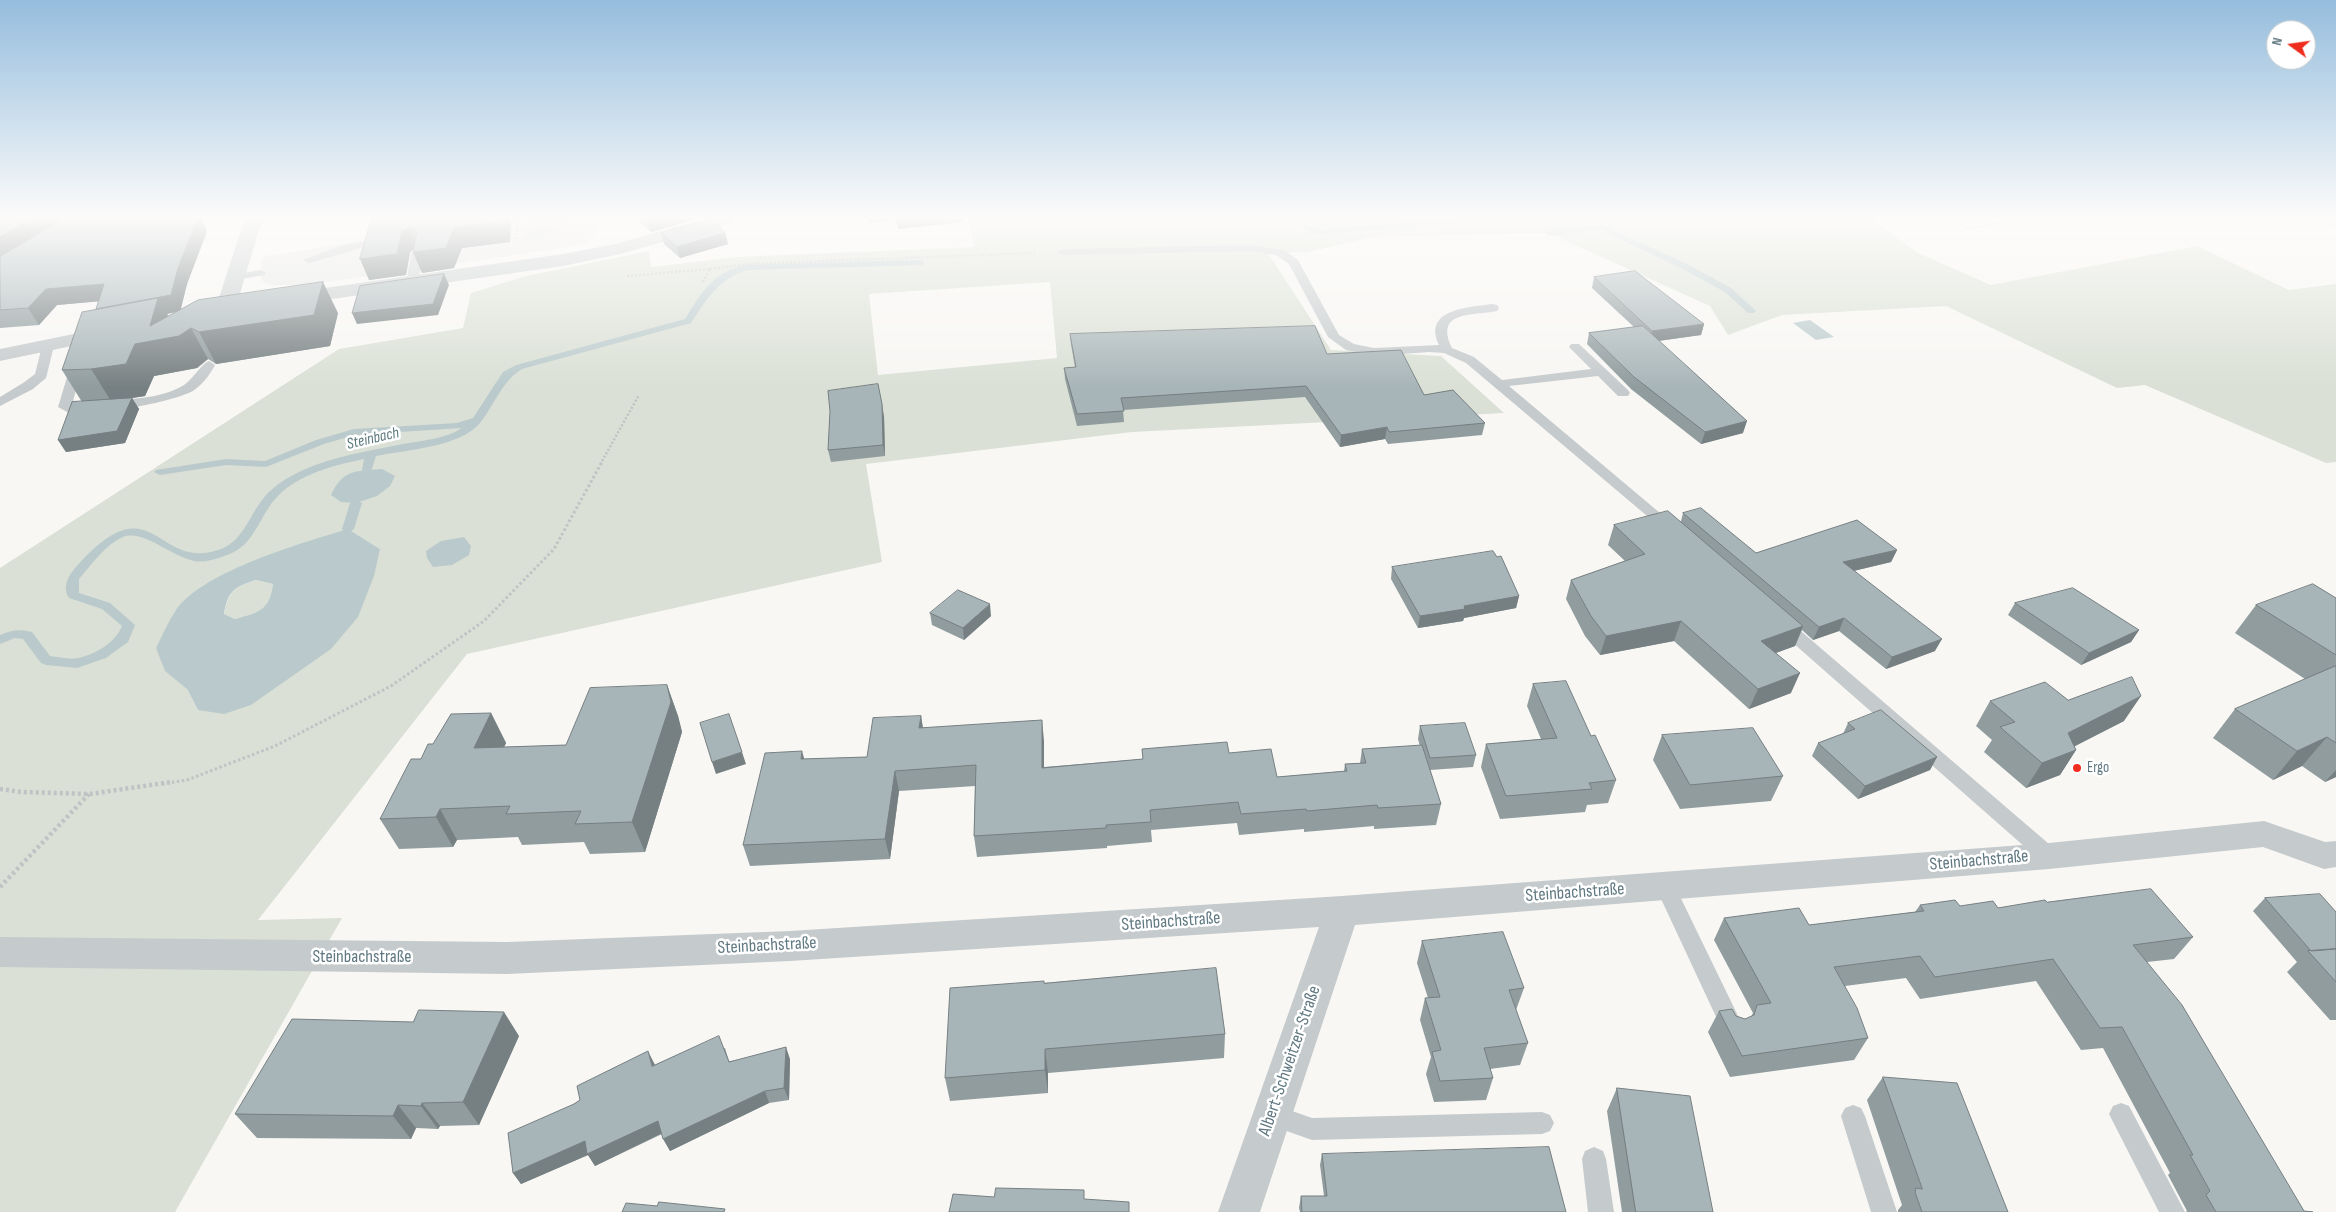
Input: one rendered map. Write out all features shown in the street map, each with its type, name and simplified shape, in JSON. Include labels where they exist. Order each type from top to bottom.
[{"type":"street","points":[[272,302],[466,275]]},
{"type":"street","points":[[225,310],[236,277]]},
{"type":"street","points":[[0,355],[48,346],[81,335],[122,331]]},
{"type":"street","name":"Steinbachstraße","points":[[0,952],[507,958],[790,946],[1342,911],[2049,856],[2264,834],[2332,859]]},
{"type":"street","name":"Albert-Schweitzer-Straße","points":[[1240,1212],[1342,911]]},
{"type":"lane","points":[[236,277],[251,275]]},
{"type":"lane","points":[[412,282],[413,275]]},
{"type":"lane","points":[[1301,275],[1334,337],[1350,347],[1374,352],[1429,348],[1447,350],[1470,360],[1680,536]]},
{"type":"lane","points":[[1447,350],[1439,333],[1444,321],[1459,313],[1494,308]]},
{"type":"lane","points":[[81,335],[65,401],[65,407],[71,410],[89,409],[162,397],[184,391],[200,379],[209,366]]},
{"type":"lane","points":[[0,402],[28,386],[41,375],[48,346]]},
{"type":"lane","points":[[1575,347],[1622,393]]},
{"type":"lane","points":[[1500,385],[1511,382],[1602,372]]},
{"type":"lane","points":[[1770,614],[2049,856]]},
{"type":"lane","points":[[1665,886],[1733,1029]]},
{"type":"lane","points":[[2121,1114],[2172,1212]]},
{"type":"lane","points":[[1272,1115],[1312,1129],[1542,1123]]},
{"type":"lane","points":[[1853,1116],[1884,1212]]},
{"type":"lane","points":[[1594,1158],[1601,1212]]},
{"type":"path","points":[[0,790],[90,794],[187,780],[275,746],[391,686],[484,621],[554,549],[639,395]]},
{"type":"path","points":[[0,888],[90,794]]},
{"type":"shaded area","points":[[260,275],[378,275],[305,285],[270,285],[262,281]]},
{"type":"shaded area","points":[[1282,275],[1331,350],[1441,356],[1504,413],[1132,432],[866,464],[882,562],[467,654],[258,920],[342,918],[175,1212],[0,1212],[0,568],[339,349],[463,328],[471,293],[526,276]],"holes":[[[1050,282],[1057,358],[878,375],[869,294]],[[348,529],[380,549],[198,710],[187,689],[202,586],[234,569]]]},
{"type":"shaded area","points":[[1640,275],[1967,275],[1991,285],[2046,275],[2257,275],[2289,290],[2336,284],[2336,462],[2326,463],[2145,385],[2117,388],[1946,306],[1782,315],[1728,335],[1710,306]]},
{"type":"shaded area","points":[[1810,320],[1834,337],[1816,340],[1793,323]]},
{"type":"shaded area","points":[[382,469],[395,476],[390,486],[377,496],[356,503],[341,502],[331,495],[340,480],[351,473]]},
{"type":"shaded area","points":[[348,529],[380,549],[374,576],[358,617],[331,649],[251,705],[224,714],[198,710],[187,689],[165,671],[156,648],[176,610],[189,596],[230,571],[280,550]],"holes":[[[256,580],[273,584],[269,600],[262,609],[235,619],[224,614],[230,595],[237,588]]]},
{"type":"shaded area","points":[[464,537],[471,546],[469,555],[452,565],[433,567],[427,558],[426,551],[441,541]]},
{"type":"shaded area","points":[[256,580],[273,584],[266,605],[257,612],[235,619],[224,614],[228,600],[234,591],[242,585]]},
{"type":"building","points":[[0,275],[176,275],[171,295],[96,309],[104,284],[46,289],[28,308],[0,310]]},
{"type":"building","points":[[444,275],[433,304],[352,313],[360,286]]},
{"type":"building","points":[[1611,275],[1640,275],[1704,324],[1652,331],[1594,277]]},
{"type":"building","points":[[323,282],[314,315],[199,332],[191,328],[179,336],[135,344],[126,364],[91,369],[62,370],[82,312],[158,298],[150,326],[198,300]]},
{"type":"building","points":[[1315,326],[1327,354],[1401,350],[1424,395],[1453,390],[1485,423],[1389,432],[1387,427],[1341,435],[1306,386],[1121,398],[1124,411],[1077,414],[1064,368],[1076,367],[1070,334]]},
{"type":"building","points":[[1643,326],[1747,421],[1705,432],[1634,377],[1589,333]]},
{"type":"building","points":[[878,384],[882,404],[883,445],[828,450],[830,411],[828,391]]},
{"type":"building","points":[[132,398],[117,431],[58,440],[72,402]]},
{"type":"building","points":[[1701,508],[1756,553],[1857,520],[1897,550],[1843,562],[1942,639],[1892,657],[1844,618],[1819,627],[1683,513]]},
{"type":"building","points":[[1668,511],[1803,626],[1761,641],[1800,673],[1758,689],[1681,621],[1606,636],[1591,616],[1571,580],[1645,554],[1614,525]]},
{"type":"building","points":[[1493,551],[1497,557],[1501,556],[1519,596],[1464,606],[1465,609],[1420,616],[1392,567]]},
{"type":"building","points":[[2313,584],[2336,598],[2336,655],[2256,605]]},
{"type":"building","points":[[2073,588],[2139,630],[2089,653],[2015,603]]},
{"type":"building","points":[[958,590],[990,604],[963,628],[930,613]]},
{"type":"building","points":[[2336,666],[2336,743],[2327,737],[2297,751],[2235,709]]},
{"type":"building","points":[[2132,677],[2141,696],[2068,733],[2076,750],[2042,763],[2000,727],[2015,722],[1990,701],[2045,682],[2068,700]]},
{"type":"building","points":[[1566,681],[1591,736],[1595,735],[1616,780],[1589,783],[1592,789],[1506,796],[1486,744],[1557,738],[1533,684]]},
{"type":"building","points":[[667,685],[671,702],[632,822],[575,824],[581,811],[506,814],[510,806],[440,809],[436,817],[380,819],[411,759],[421,759],[428,744],[433,744],[451,714],[491,713],[474,748],[566,745],[590,688]]},
{"type":"building","points":[[1881,710],[1937,757],[1865,786],[1818,743],[1855,729],[1848,723]]},
{"type":"building","points":[[729,714],[742,752],[712,762],[700,723]]},
{"type":"building","points":[[921,716],[919,728],[1042,720],[1042,768],[1143,759],[1142,749],[1227,742],[1229,753],[1271,749],[1277,777],[1347,771],[1345,764],[1366,763],[1362,749],[1422,745],[1441,804],[1378,808],[1377,805],[1241,814],[1238,802],[1150,810],[1151,822],[1106,825],[1106,828],[974,836],[976,765],[895,771],[885,839],[743,845],[765,753],[802,751],[801,759],[867,757],[873,718]]},
{"type":"building","points":[[1465,723],[1476,755],[1430,758],[1420,726]]},
{"type":"building","points":[[1753,728],[1783,776],[1690,785],[1662,735]]},
{"type":"building","points":[[2151,889],[2193,937],[2133,945],[2182,1005],[2304,1211],[2313,1212],[2216,1212],[2206,1195],[2210,1191],[2190,1155],[2193,1155],[2122,1027],[2100,1028],[2053,959],[1935,977],[1920,956],[1834,967],[1857,1008],[1868,1038],[1742,1056],[1719,1011],[1732,1009],[1736,1016],[1745,1019],[1754,1015],[1757,1005],[1771,1003],[1724,918],[1799,908],[1809,925],[1924,911],[1920,905],[1955,900],[1960,906],[1993,901],[1998,908],[2045,900],[2047,902]]},
{"type":"building","points":[[2320,894],[2336,912],[2336,949],[2311,951],[2265,898]]},
{"type":"building","points":[[1503,932],[1524,988],[1509,990],[1528,1043],[1484,1048],[1493,1078],[1440,1081],[1432,1052],[1441,1050],[1425,998],[1440,997],[1422,941]]},
{"type":"building","points":[[2336,949],[2336,982],[2308,951]]},
{"type":"building","points":[[1216,968],[1225,1034],[1045,1049],[1045,1070],[945,1078],[950,988],[1044,981],[1044,983]]},
{"type":"building","points":[[419,1010],[504,1012],[463,1102],[422,1103],[421,1106],[398,1105],[393,1116],[235,1114],[292,1019],[413,1022]]},
{"type":"building","points":[[719,1036],[729,1062],[786,1047],[784,1088],[765,1091],[663,1139],[658,1121],[587,1154],[585,1141],[513,1173],[508,1133],[580,1100],[577,1086],[648,1051],[652,1066]]},
{"type":"building","points":[[1883,1077],[1957,1083],[2008,1212],[1922,1212],[1915,1192],[1916,1188],[1922,1189]]},
{"type":"building","points":[[1617,1088],[1690,1096],[1713,1212],[1636,1212]]},
{"type":"building","points":[[1549,1147],[1566,1212],[1302,1212],[1301,1196],[1327,1196],[1322,1154]]},
{"type":"building","points":[[996,1188],[1084,1190],[1084,1199],[1129,1202],[1129,1212],[949,1212],[953,1194],[994,1197]]},
{"type":"building","points":[[659,1202],[725,1209],[724,1212],[622,1212],[626,1203],[657,1206]]},
{"type":"waterway","name":"Steinbach","points":[[371,454],[461,434],[476,421],[507,374],[519,367],[688,321],[705,294],[726,275]]},
{"type":"waterway","points":[[1700,275],[1728,290],[1751,311]]},
{"type":"waterway","points":[[160,472],[226,462],[266,464],[320,442],[354,432],[458,426],[473,421]]},
{"type":"waterway","name":"Steinbach","points":[[0,640],[14,634],[27,635],[46,660],[77,663],[101,655],[123,639],[129,625],[106,606],[73,595],[73,578],[93,555],[110,540],[128,532],[138,532],[189,556],[208,557],[225,552],[237,545],[246,536],[266,503],[275,492],[287,483],[327,465],[371,454]]},
{"type":"waterway","points":[[367,470],[371,454]]},
{"type":"waterway","points":[[348,529],[356,503]]},
{"type":"place","name":"Ergo","points":[[2077,768]]}]
